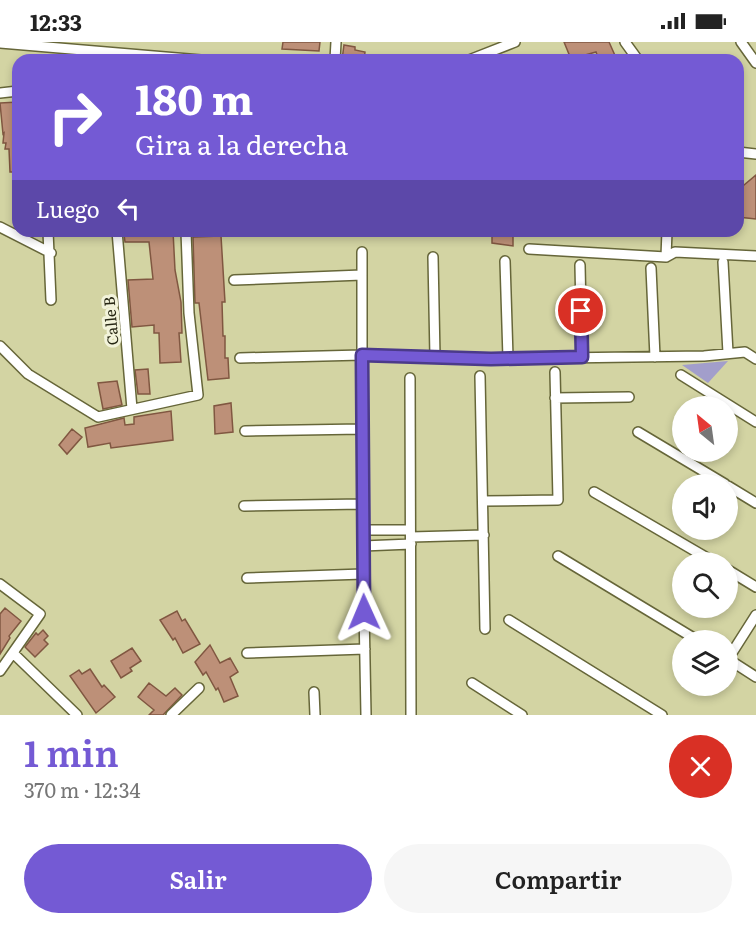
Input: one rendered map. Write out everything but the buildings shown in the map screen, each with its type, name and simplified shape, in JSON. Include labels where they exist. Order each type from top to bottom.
[{"type":"street","points":[[484,54],[515,42]]},
{"type":"street","points":[[741,42],[756,63]]},
{"type":"street","points":[[0,44],[126,54]]},
{"type":"street","points":[[20,237],[51,254]]},
{"type":"street","points":[[49,237],[51,300]]},
{"type":"street","name":"Calle B","points":[[118,237],[132,409]]},
{"type":"street","points":[[0,346],[28,374],[98,417],[198,394],[189,313],[186,237]]},
{"type":"street","points":[[666,257],[667,237]]},
{"type":"street","points":[[529,249],[666,257],[675,252],[756,256]]},
{"type":"street","points":[[362,252],[362,530],[366,715]]},
{"type":"street","points":[[433,257],[435,357]]},
{"type":"street","points":[[505,261],[508,358]]},
{"type":"street","points":[[723,262],[728,353]]},
{"type":"street","points":[[580,265],[582,357]]},
{"type":"street","points":[[651,268],[656,357]]},
{"type":"street","points":[[234,280],[362,275]]},
{"type":"street","points":[[240,358],[362,355],[508,358],[656,357],[745,352],[756,359]]},
{"type":"street","points":[[483,501],[558,500],[555,372]]},
{"type":"street","points":[[681,375],[756,422]]},
{"type":"street","points":[[480,376],[485,629]]},
{"type":"street","points":[[410,378],[411,715]]},
{"type":"street","points":[[555,398],[629,397]]},
{"type":"street","points":[[245,431],[362,429]]},
{"type":"street","points":[[638,432],[708,474]]},
{"type":"street","points":[[594,492],[697,552]]},
{"type":"street","points":[[738,492],[756,503]]},
{"type":"street","points":[[244,506],[362,504]]},
{"type":"street","points":[[362,530],[411,537]]},
{"type":"street","points":[[363,546],[411,537],[484,535]]},
{"type":"street","points":[[558,556],[680,630]]},
{"type":"street","points":[[247,578],[363,574]]},
{"type":"street","points":[[738,576],[756,587]]},
{"type":"street","points":[[0,584],[40,614],[0,671]]},
{"type":"street","points":[[738,643],[756,615]]},
{"type":"street","points":[[509,620],[662,715]]},
{"type":"street","points":[[247,653],[365,649]]},
{"type":"street","points":[[14,654],[77,715]]},
{"type":"street","points":[[738,665],[756,677]]},
{"type":"street","points":[[472,683],[522,715]]},
{"type":"street","points":[[171,715],[199,688]]},
{"type":"street","points":[[314,692],[315,715]]},
{"type":"shaded area","points":[[728,361],[708,383],[682,365]]},
{"type":"route","points":[[364,612],[362,355],[491,359],[582,357],[581,311]]}]
